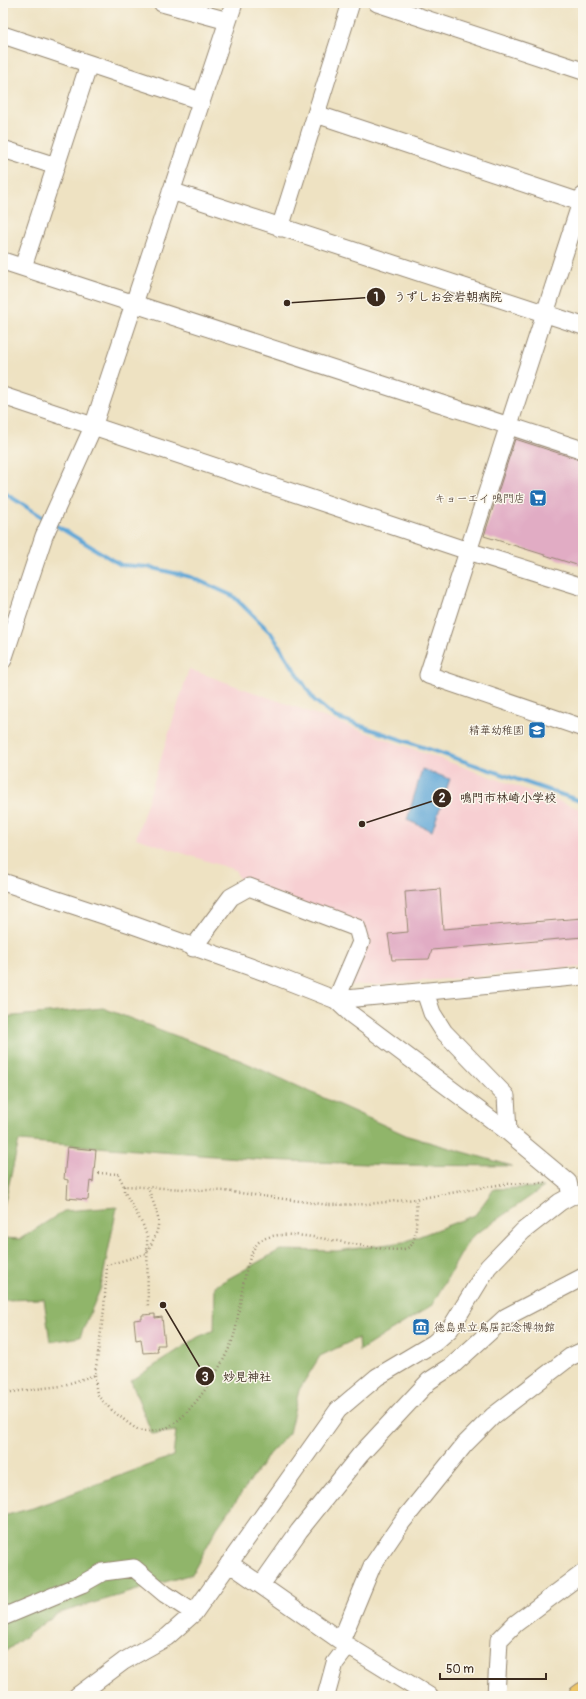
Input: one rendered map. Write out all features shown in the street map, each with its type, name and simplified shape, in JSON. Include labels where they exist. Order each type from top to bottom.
[{"type":"main road","points":[[579,1696],[583,1693]]},
{"type":"street","points":[[162,3],[228,21]]},
{"type":"street","points":[[3,660],[44,536],[93,427],[234,3]]},
{"type":"street","points":[[280,228],[352,3]]},
{"type":"street","points":[[377,3],[583,71]]},
{"type":"street","points":[[3,35],[201,101]]},
{"type":"street","points":[[23,267],[89,64]]},
{"type":"street","points":[[316,114],[582,200],[428,676],[583,728]]},
{"type":"street","points":[[3,149],[56,166]]},
{"type":"street","points":[[172,191],[280,228],[583,326]]},
{"type":"street","points":[[3,261],[583,450]]},
{"type":"street","points":[[3,396],[468,551],[583,587]]},
{"type":"street","points":[[3,882],[133,925],[193,948],[270,974],[336,1000],[352,1015],[508,1132],[574,1191],[523,1232],[488,1267],[450,1329],[434,1343],[377,1377],[338,1410],[194,1613],[167,1637],[124,1661],[77,1696]]},
{"type":"street","points":[[193,948],[231,897],[249,887],[357,928],[361,942],[336,1000]]},
{"type":"street","points":[[336,1000],[583,976]]},
{"type":"street","points":[[425,992],[432,1013],[444,1032],[506,1096],[508,1132]]},
{"type":"street","points":[[261,1585],[299,1531],[356,1461],[429,1381],[452,1366],[506,1317],[583,1278]]},
{"type":"street","points":[[326,1696],[335,1663],[344,1644],[372,1566],[402,1522],[465,1444],[493,1416],[570,1357],[583,1351]]},
{"type":"street","points":[[229,1563],[344,1644],[429,1696]]},
{"type":"street","points":[[3,1617],[82,1584],[103,1572],[134,1568],[166,1594],[194,1613]]},
{"type":"street","points":[[496,1696],[499,1640],[515,1624],[583,1573]]},
{"type":"path","points":[[98,1173],[118,1174],[124,1186],[124,1191],[143,1225],[147,1236],[146,1254],[148,1307]]},
{"type":"path","points":[[124,1186],[225,1191],[329,1205],[368,1204],[416,1199],[503,1184],[574,1191]]},
{"type":"path","points":[[148,1188],[160,1222],[158,1233],[146,1254],[107,1266],[104,1309],[95,1375],[98,1395],[120,1418],[141,1431],[163,1430],[181,1419],[196,1403],[229,1351],[235,1332],[249,1263],[257,1244],[269,1238],[297,1235],[392,1250],[408,1248],[413,1244],[417,1211],[416,1199]]},
{"type":"path","points":[[3,1393],[61,1386],[95,1375]]},
{"type":"shaded area","points":[[189,669],[583,810],[583,967],[377,985],[349,985],[360,923],[241,882],[235,870],[136,838]]},
{"type":"green space","points":[[103,1008],[242,1061],[408,1136],[512,1166],[392,1165],[265,1160],[19,1141],[3,1209],[3,1017]]},
{"type":"green space","points":[[544,1187],[470,1238],[432,1305],[359,1351],[358,1338],[320,1356],[299,1390],[289,1433],[269,1454],[217,1528],[192,1574],[56,1614],[3,1653],[3,1516],[33,1508],[173,1456],[176,1431],[152,1434],[131,1381],[198,1337],[214,1330],[215,1286],[280,1250],[337,1251],[404,1242],[475,1215],[494,1189]]},
{"type":"green space","points":[[117,1207],[101,1287],[80,1337],[50,1342],[44,1299],[3,1300],[3,1238],[20,1239],[64,1211]]},
{"type":"water","points":[[422,769],[450,779],[432,831],[407,820]]},
{"type":"building","name":"キョーエイ 鳴門店","points":[[515,439],[583,461],[583,567],[484,536]]},
{"type":"building","points":[[440,889],[443,929],[583,918],[583,937],[432,950],[429,959],[392,960],[388,934],[408,932],[405,892]]},
{"type":"building","points":[[67,1147],[96,1150],[93,1182],[90,1181],[88,1200],[67,1198],[68,1180],[64,1179]]},
{"type":"building","points":[[155,1314],[155,1318],[162,1317],[165,1345],[157,1345],[158,1352],[143,1353],[141,1339],[136,1340],[134,1320],[142,1319],[142,1315]]},
{"type":"waterway","points":[[3,492],[47,520]]},
{"type":"waterway","points":[[54,524],[121,565],[148,567],[191,577],[233,596],[271,633],[314,700],[335,717],[583,802]]},
{"type":"place","name":"うずしお会岩朝病院","points":[[287,303]]},
{"type":"place","name":"キョーエイ 鳴門店","points":[[538,498]]},
{"type":"place","name":"精華幼稚園","points":[[537,730]]},
{"type":"place","name":"鳴門市林崎小学校","points":[[362,824]]},
{"type":"place","name":"妙見神社","points":[[163,1305]]},
{"type":"place","name":"徳島県立鳥居記念博物館","points":[[421,1327]]}]
